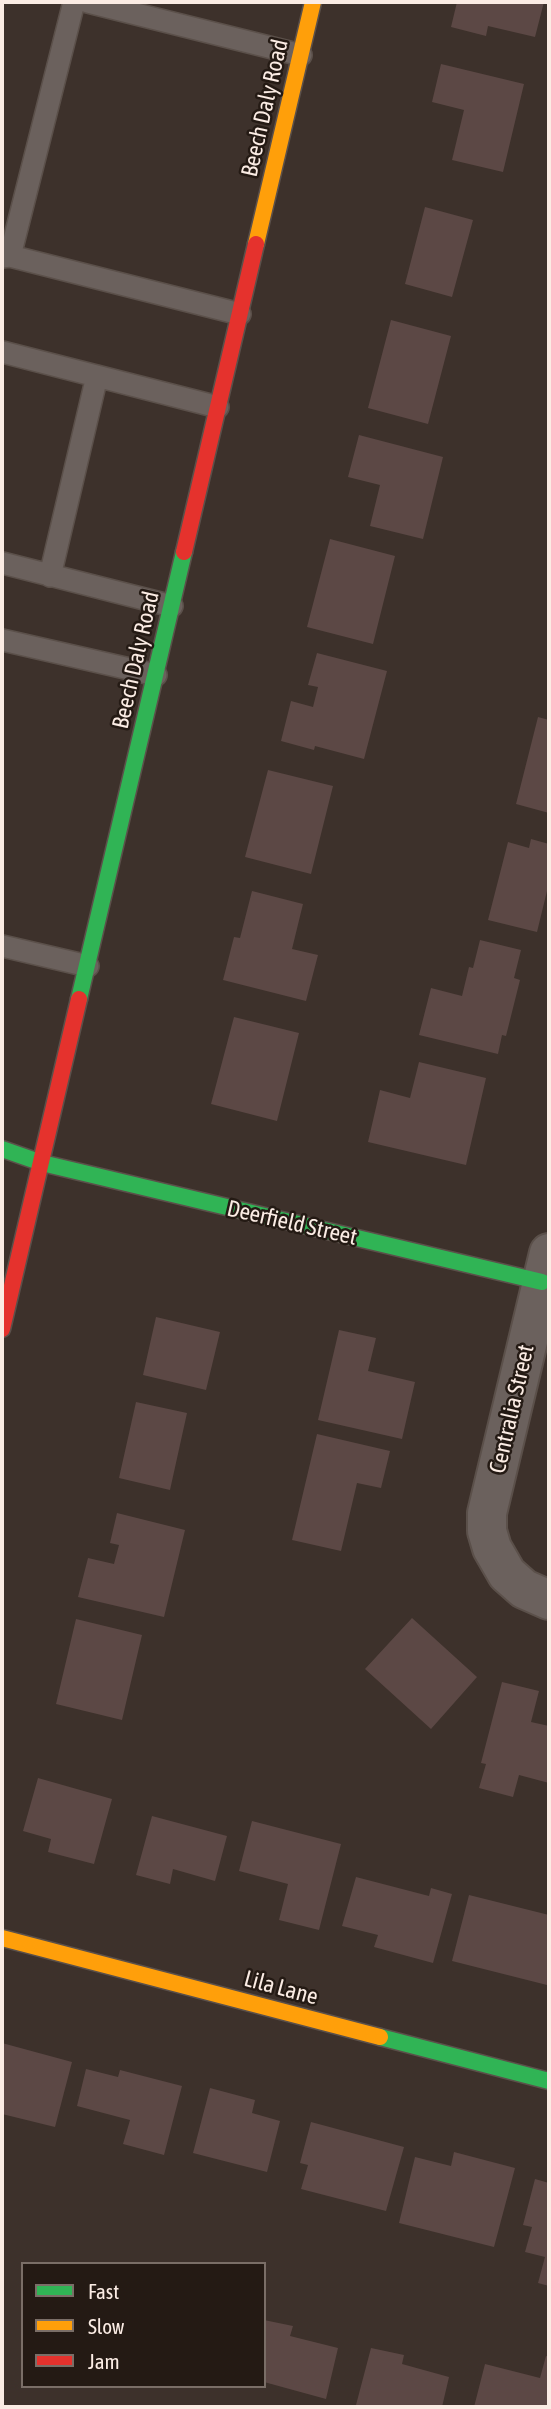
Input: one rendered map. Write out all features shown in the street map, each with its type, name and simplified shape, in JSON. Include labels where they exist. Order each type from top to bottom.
[{"type":"main road","name":"Beech Daly Road","points":[[2,1329],[313,2]]},
{"type":"main road","name":"Deerfield Street","points":[[2,1149],[42,1163],[546,1268]]},
{"type":"main road","name":"Lila Lane","points":[[2,1938],[549,2081]]},
{"type":"street","name":"Centralia Street","points":[[546,1268],[487,1513],[487,1531],[492,1548],[507,1574],[524,1589],[549,1600]]},
{"type":"lane","points":[[74,2],[6,257],[240,314]]},
{"type":"lane","points":[[88,2],[301,55]]},
{"type":"lane","points":[[2,352],[218,407]]},
{"type":"lane","points":[[50,576],[97,376]]},
{"type":"lane","points":[[2,563],[172,606]]},
{"type":"lane","points":[[2,640],[156,676]]},
{"type":"lane","points":[[2,946],[88,966]]},
{"type":"building","points":[[457,2],[544,2],[535,37],[488,26],[486,36],[451,27]]},
{"type":"building","points":[[441,64],[524,84],[503,172],[452,160],[464,110],[432,102]]},
{"type":"building","points":[[425,207],[473,220],[452,297],[405,284]]},
{"type":"building","points":[[391,320],[451,336],[428,424],[368,408]]},
{"type":"building","points":[[359,435],[443,457],[423,539],[370,526],[380,485],[348,477]]},
{"type":"building","points":[[330,539],[395,556],[373,644],[307,627]]},
{"type":"building","points":[[317,653],[387,671],[364,759],[315,746],[314,750],[281,741],[291,701],[313,707],[318,687],[308,685]]},
{"type":"building","points":[[538,717],[549,720],[549,813],[516,804]]},
{"type":"building","points":[[268,770],[333,786],[311,874],[245,857]]},
{"type":"building","points":[[531,839],[549,844],[549,892],[547,891],[537,932],[488,920],[508,842],[529,848]]},
{"type":"building","points":[[252,891],[303,904],[292,949],[318,955],[306,1001],[223,980],[234,937],[240,938]]},
{"type":"building","points":[[480,940],[521,950],[514,978],[520,980],[506,1036],[502,1035],[498,1054],[419,1035],[431,988],[462,996],[469,967],[473,968]]},
{"type":"building","points":[[234,1017],[299,1033],[277,1121],[211,1104]]},
{"type":"building","points":[[419,1062],[486,1078],[466,1165],[368,1142],[380,1090],[410,1098]]},
{"type":"building","points":[[156,1317],[220,1332],[206,1390],[143,1375]]},
{"type":"building","points":[[339,1330],[376,1338],[368,1371],[415,1382],[402,1439],[318,1420]]},
{"type":"building","points":[[136,1402],[187,1413],[170,1490],[119,1478]]},
{"type":"building","points":[[317,1434],[390,1451],[381,1488],[357,1483],[341,1551],[292,1540]]},
{"type":"building","points":[[117,1513],[185,1530],[164,1617],[78,1597],[88,1558],[114,1564],[119,1545],[110,1543]]},
{"type":"building","points":[[412,1618],[477,1677],[431,1729],[365,1669]]},
{"type":"building","points":[[76,1619],[142,1635],[122,1720],[56,1704]]},
{"type":"building","points":[[502,1682],[539,1691],[531,1722],[549,1726],[549,1783],[519,1775],[513,1797],[479,1788],[486,1764],[481,1763]]},
{"type":"building","points":[[38,1778],[112,1799],[94,1864],[48,1852],[51,1839],[23,1831]]},
{"type":"building","points":[[152,1816],[227,1836],[215,1881],[173,1869],[170,1884],[136,1875]]},
{"type":"building","points":[[252,1821],[341,1844],[319,1930],[279,1920],[288,1884],[239,1871]]},
{"type":"building","points":[[356,1877],[429,1896],[431,1888],[452,1894],[433,1963],[374,1947],[378,1935],[342,1926]]},
{"type":"building","points":[[469,1895],[549,1915],[547,1985],[452,1961]]},
{"type":"building","points":[[2,2043],[72,2062],[55,2127],[2,2114]]},
{"type":"building","points":[[86,2069],[118,2077],[120,2070],[182,2086],[164,2155],[123,2144],[130,2120],[77,2106]]},
{"type":"building","points":[[210,2088],[255,2100],[252,2113],[280,2121],[267,2172],[193,2153]]},
{"type":"building","points":[[311,2122],[404,2147],[386,2211],[301,2189],[308,2165],[300,2163]]},
{"type":"building","points":[[454,2152],[515,2168],[494,2247],[399,2223],[415,2157],[451,2166]]},
{"type":"building","points":[[535,2179],[549,2183],[549,2286],[538,2283],[545,2257],[525,2252],[532,2227],[523,2225]]},
{"type":"building","points":[[266,2320],[293,2326],[290,2336],[338,2348],[326,2399],[266,2383]]},
{"type":"building","points":[[371,2348],[404,2355],[402,2364],[449,2377],[442,2407],[356,2405]]},
{"type":"building","points":[[546,2356],[549,2357],[549,2407],[474,2407],[485,2364],[540,2378]]},
{"type":"traffic: fast","points":[[79,999],[184,552]]},
{"type":"traffic: fast","points":[[2,1149],[42,1163],[542,1282]]},
{"type":"traffic: fast","points":[[380,2037],[549,2081]]},
{"type":"traffic: slow","points":[[256,244],[313,2]]},
{"type":"traffic: slow","points":[[2,1938],[380,2037]]},
{"type":"traffic: jam","points":[[184,552],[256,244]]},
{"type":"traffic: jam","points":[[2,1329],[79,999]]}]
